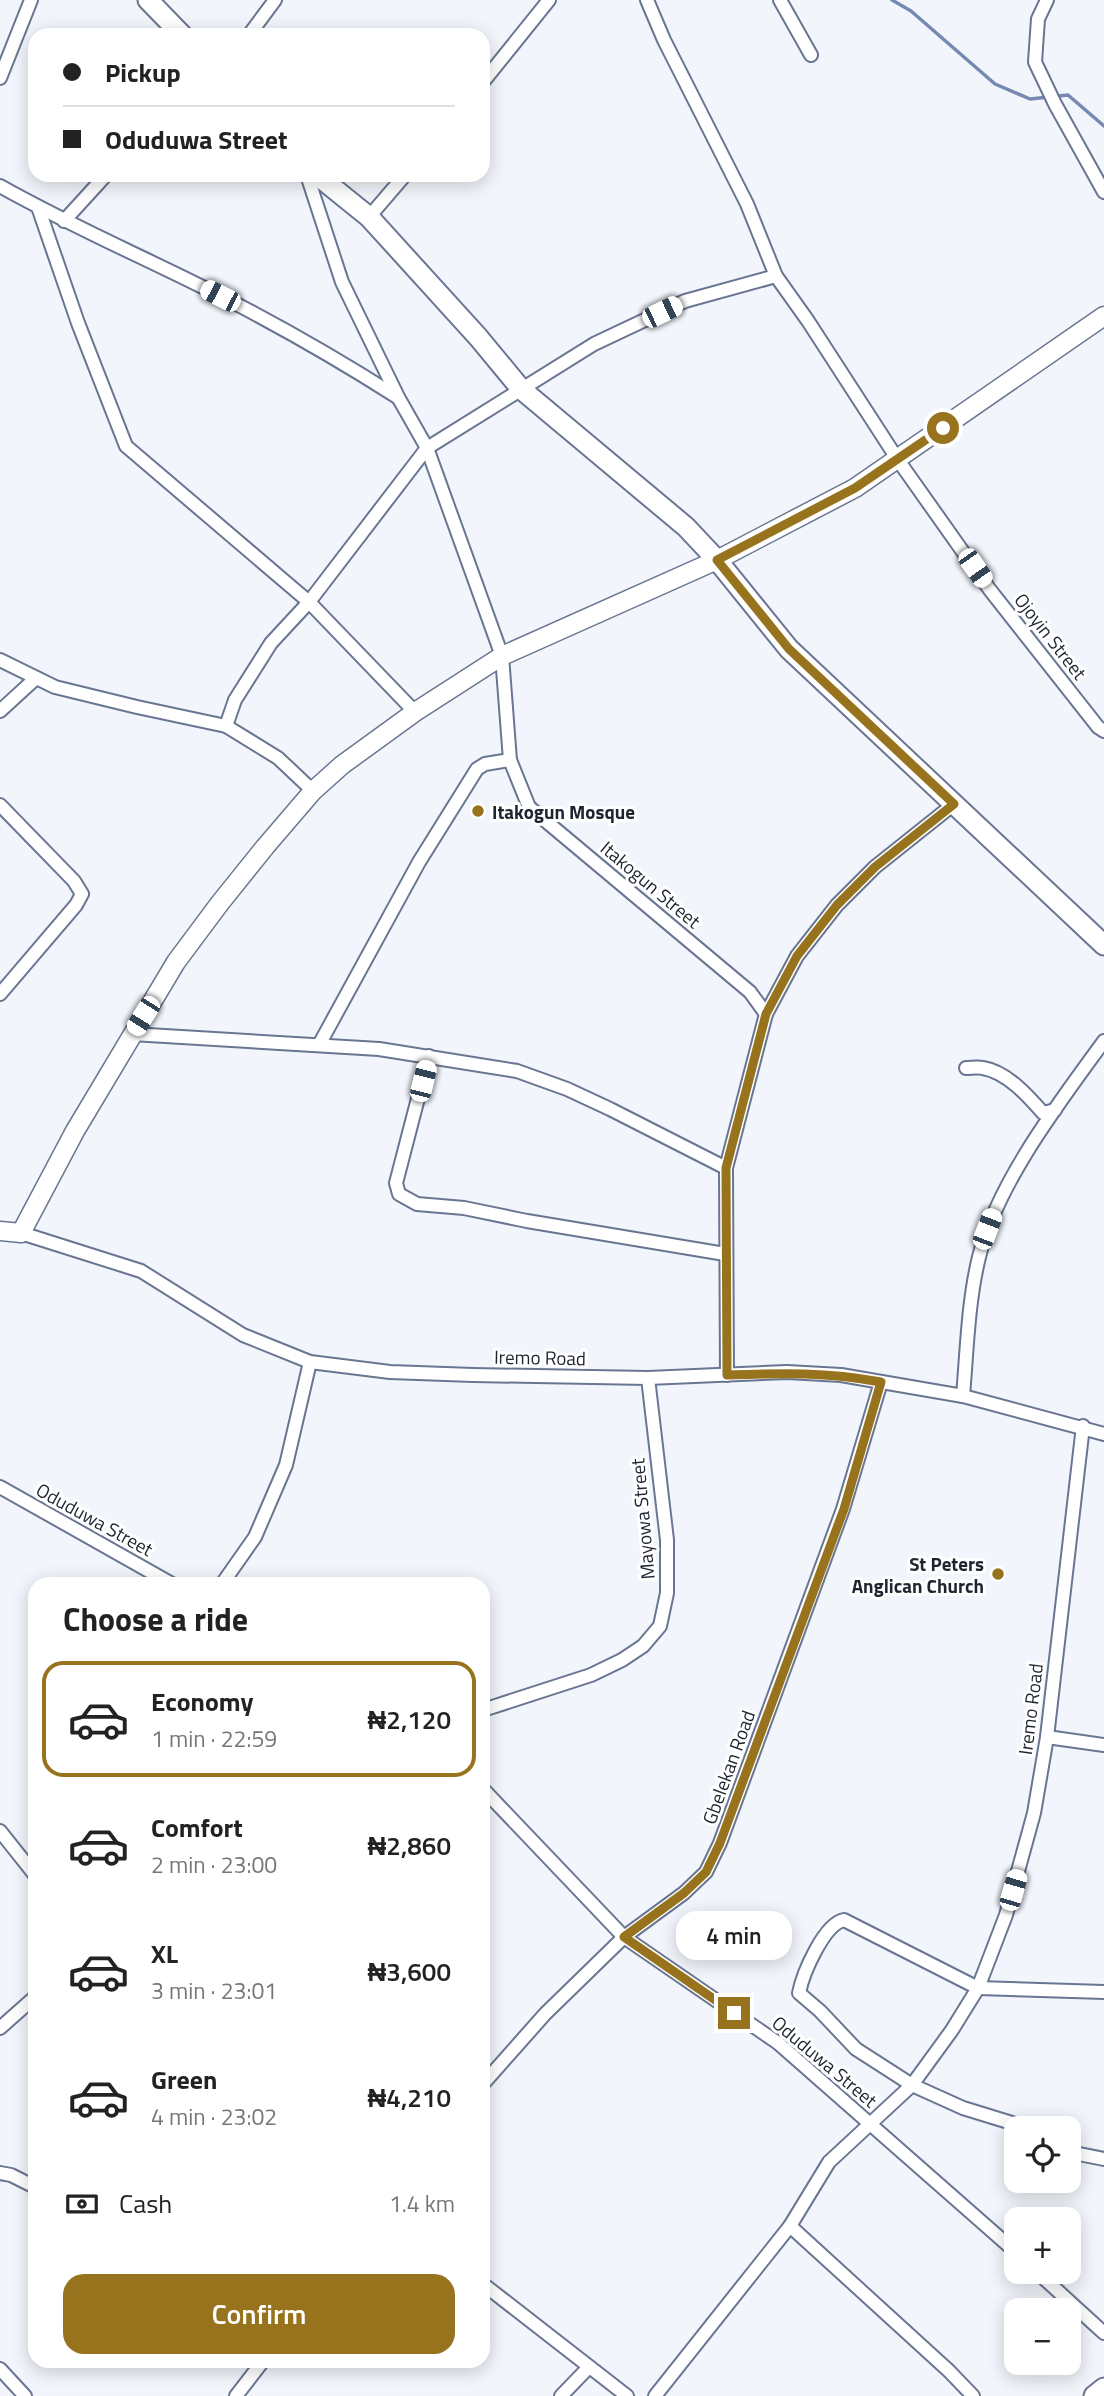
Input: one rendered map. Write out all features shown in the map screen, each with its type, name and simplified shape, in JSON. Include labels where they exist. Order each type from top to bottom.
[{"type":"main road","points":[[148,0],[176,28]]},
{"type":"main road","points":[[325,182],[369,218],[478,337],[521,389],[686,527],[717,560],[789,649],[1104,945]]},
{"type":"main road","points":[[1094,2396],[1104,2388]]},
{"type":"street","points":[[0,78],[31,0]]},
{"type":"street","points":[[254,28],[275,0]]},
{"type":"street","points":[[490,74],[549,0]]},
{"type":"street","name":"Ojoyin Street","points":[[647,0],[664,40],[747,204],[776,276],[898,460],[990,590],[1098,727],[1104,731]]},
{"type":"street","points":[[780,0],[811,55]]},
{"type":"street","points":[[1047,0],[1038,19],[1035,62],[1104,192]]},
{"type":"street","points":[[64,221],[100,182]]},
{"type":"street","name":"Itakogun Street","points":[[309,182],[342,282],[426,448],[502,656],[510,760],[529,807],[750,992],[766,1014]]},
{"type":"street","points":[[369,218],[399,182]]},
{"type":"street","points":[[0,187],[245,309],[333,357],[398,397]]},
{"type":"street","points":[[38,207],[78,323],[126,446],[309,602],[415,712]]},
{"type":"street","points":[[226,726],[234,700],[271,643],[309,602],[426,448],[594,344],[685,300],[776,276]]},
{"type":"street","points":[[0,1231],[21,1233],[75,1131],[176,962],[220,903],[313,791],[342,765],[415,712],[502,656],[717,560],[855,488],[1104,316]]},
{"type":"street","points":[[0,660],[55,687],[226,726],[278,758],[313,791]]},
{"type":"street","points":[[0,711],[36,678]]},
{"type":"street","points":[[319,1045],[419,862],[477,769],[485,764],[510,760]]},
{"type":"street","points":[[727,1375],[726,1168],[766,1014],[797,956],[837,905],[875,867],[954,804]]},
{"type":"street","points":[[0,805],[74,881],[82,894],[76,905],[0,994]]},
{"type":"street","points":[[132,1034],[379,1049],[517,1071],[567,1089],[726,1168]]},
{"type":"street","points":[[963,1395],[972,1285],[987,1229],[995,1209],[1055,1110],[1104,1041]]},
{"type":"street","points":[[429,1056],[396,1183],[399,1194],[407,1200],[417,1204],[464,1208],[725,1254]]},
{"type":"street","points":[[966,1068],[984,1068],[994,1072],[1028,1096],[1042,1113],[1055,1110]]},
{"type":"street","name":"Iremo Road","points":[[21,1233],[141,1271],[243,1335],[310,1362],[390,1372],[648,1378],[787,1372],[841,1375],[963,1395],[1083,1426],[1104,1434]]},
{"type":"street","points":[[227,1577],[255,1537],[286,1465],[310,1362]]},
{"type":"street","name":"Mayowa Street","points":[[490,1708],[591,1675],[643,1646],[660,1626],[667,1593],[667,1540],[648,1378]]},
{"type":"street","name":"Gbelekan Road","points":[[490,2076],[545,2014],[624,1937],[684,1893],[706,1872],[720,1843],[844,1509],[881,1382]]},
{"type":"street","name":"Iremo Road","points":[[655,2396],[790,2226],[829,2162],[912,2085],[952,2031],[978,1988],[1006,1915],[1031,1826],[1047,1737],[1083,1426]]},
{"type":"street","name":"Oduduwa Street","points":[[0,1487],[160,1577]]},
{"type":"street","points":[[1047,1737],[1104,1745]]},
{"type":"street","name":"Oduduwa Street","points":[[490,1796],[624,1937],[778,2043],[1004,2241]]},
{"type":"street","points":[[0,1830],[28,1866]]},
{"type":"street","points":[[1004,2121],[963,2108],[912,2085],[856,2049],[799,1993],[823,1937],[837,1922],[851,1922],[978,1988],[1104,1992]]},
{"type":"street","points":[[0,2028],[28,2003]]},
{"type":"street","points":[[1081,2155],[1104,2160]]},
{"type":"street","points":[[0,2173],[28,2184]]},
{"type":"street","points":[[790,2226],[973,2396]]},
{"type":"street","points":[[1050,2284],[1104,2333]]},
{"type":"street","points":[[490,2289],[626,2396]]},
{"type":"street","points":[[561,2396],[589,2367]]},
{"type":"street","points":[[236,2396],[258,2368]]},
{"type":"street","points":[[0,2369],[25,2396]]},
{"type":"waterway","points":[[892,0],[911,11],[995,84],[1030,99],[1068,95],[1104,126]]},
{"type":"place","name":"Itakogun Mosque","points":[[478,811]]},
{"type":"place","name":"St Peters Anglican Church","points":[[998,1574]]},
{"type":"route","points":[[734,2013],[624,1937],[684,1893],[706,1872],[720,1843],[844,1509],[881,1382],[841,1375],[787,1372],[727,1375],[726,1168],[766,1014],[797,956],[837,905],[875,867],[954,804],[789,649],[717,560],[855,488],[943,428]]}]
